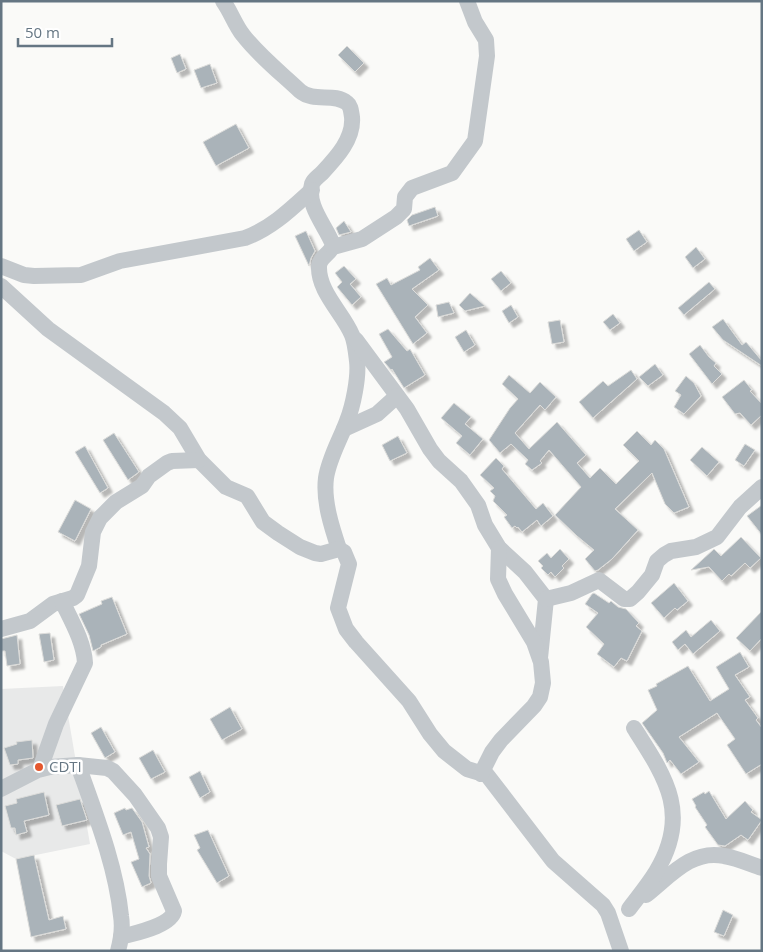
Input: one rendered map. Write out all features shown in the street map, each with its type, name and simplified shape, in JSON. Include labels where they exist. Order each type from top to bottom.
[{"type":"street","points":[[223,1],[242,34],[261,56],[306,96],[330,97],[344,100],[350,105],[352,121],[342,150],[314,180],[312,190],[314,207],[332,241],[333,247]]},
{"type":"street","points":[[466,1],[475,22],[486,40],[487,56],[475,141],[452,173],[412,188],[405,196],[404,209],[396,217],[362,239],[333,247],[321,260],[319,268],[326,290],[352,335],[398,396],[430,449],[439,461],[461,481],[478,505],[485,525],[499,548],[525,572],[546,599],[540,658],[543,683],[540,697],[534,706],[501,740],[492,752],[481,774]]},
{"type":"street","points":[[1,266],[24,275],[81,275],[120,261],[245,238],[259,233],[279,220],[312,190]]},
{"type":"street","points":[[1,286],[48,329],[164,413],[180,428],[199,460],[226,487],[247,496],[263,522],[300,547],[315,553],[322,554],[339,549]]},
{"type":"street","points":[[352,335],[358,362],[357,370],[348,418],[330,462],[326,480],[326,499],[339,549],[344,552],[349,564],[338,608],[346,629],[409,701],[430,734],[444,751],[467,769],[489,778],[552,860],[603,905],[622,947]]},
{"type":"street","points":[[344,429],[377,414],[398,396]]},
{"type":"street","points":[[1,629],[30,621],[53,604],[77,596],[89,566],[94,530],[100,518],[116,502],[142,486],[149,476],[167,463],[172,461],[199,460]]},
{"type":"street","points":[[546,599],[571,593],[599,580],[624,599],[630,599],[649,578],[657,561],[664,555],[671,551],[696,546],[718,537],[740,507],[762,487]]},
{"type":"street","points":[[499,548],[498,579],[504,594],[534,642],[540,658]]},
{"type":"street","points":[[40,769],[56,724],[85,663],[78,635],[62,601]]},
{"type":"street","points":[[629,909],[656,872],[673,830],[674,814],[670,795],[659,767],[634,728]]},
{"type":"street","points":[[1,789],[40,769],[78,765],[107,768],[119,775],[135,794],[160,834],[160,876],[173,908],[173,916],[166,923],[120,944],[122,918],[116,887],[104,842],[78,765]]},
{"type":"street","points":[[612,923],[690,860],[699,856],[709,854],[725,856],[762,868]]},
{"type":"shaded area","name":"CDTI","points":[[63,686],[90,844],[16,859],[1,851],[1,689]]},
{"type":"building","points":[[347,46],[364,63],[355,72],[338,55]]},
{"type":"building","points":[[180,54],[186,69],[177,73],[171,58]]},
{"type":"building","points":[[210,64],[217,83],[201,88],[194,70]]},
{"type":"building","points":[[236,124],[249,148],[216,166],[203,142]]},
{"type":"building","points":[[435,207],[438,216],[409,226],[407,220],[412,215]]},
{"type":"building","points":[[344,221],[351,232],[339,235],[336,228]]},
{"type":"building","points":[[639,230],[647,242],[634,251],[626,239]]},
{"type":"building","points":[[306,231],[315,251],[309,266],[295,236]]},
{"type":"building","points":[[696,247],[705,259],[693,268],[685,257]]},
{"type":"building","points":[[430,258],[439,270],[412,289],[428,305],[415,317],[427,333],[413,344],[376,284],[387,278],[391,285],[420,270],[418,267]]},
{"type":"building","points":[[344,266],[356,279],[350,284],[361,297],[352,305],[337,287],[342,282],[335,273]]},
{"type":"building","points":[[501,271],[511,283],[501,291],[491,279]]},
{"type":"building","points":[[709,282],[715,289],[684,315],[678,308]]},
{"type":"building","points":[[470,293],[485,306],[465,311],[459,305]]},
{"type":"building","points":[[449,302],[454,313],[438,317],[436,305]]},
{"type":"building","points":[[511,305],[518,317],[509,323],[502,311]]},
{"type":"building","points":[[613,314],[620,323],[610,330],[603,322]]},
{"type":"building","points":[[723,319],[742,345],[746,342],[762,361],[762,366],[723,340],[712,327]]},
{"type":"building","points":[[560,320],[564,342],[552,344],[548,322]]},
{"type":"building","points":[[388,329],[407,351],[410,349],[425,375],[404,388],[392,369],[384,362],[392,357],[379,334]]},
{"type":"building","points":[[466,330],[475,345],[464,352],[455,337]]},
{"type":"building","points":[[700,345],[716,363],[714,366],[722,374],[712,384],[689,354]]},
{"type":"building","points":[[655,364],[663,375],[648,386],[639,377]]},
{"type":"building","points":[[631,370],[637,379],[593,418],[579,402],[603,381],[608,386]]},
{"type":"building","points":[[509,375],[530,393],[540,382],[556,397],[545,410],[540,405],[515,433],[529,449],[557,422],[586,455],[577,463],[590,478],[600,468],[616,484],[639,461],[623,445],[637,431],[651,445],[655,440],[664,449],[689,507],[674,513],[665,504],[652,473],[615,509],[638,530],[612,559],[595,571],[585,559],[594,550],[555,515],[581,487],[549,450],[540,461],[542,463],[532,470],[525,464],[528,460],[511,444],[500,453],[489,440],[518,399],[502,384]]},
{"type":"building","points":[[686,376],[694,383],[701,396],[684,414],[674,407],[681,395],[675,391]]},
{"type":"building","points":[[744,380],[752,390],[750,391],[762,404],[762,415],[751,425],[740,413],[735,414],[722,397]]},
{"type":"building","points":[[454,403],[471,417],[465,424],[483,439],[470,455],[456,443],[462,436],[441,418]]},
{"type":"building","points":[[114,433],[139,472],[128,480],[103,440]]},
{"type":"building","points":[[398,436],[407,453],[390,461],[382,445]]},
{"type":"building","points":[[745,444],[755,450],[744,466],[735,460]]},
{"type":"building","points":[[85,446],[108,488],[100,493],[75,452]]},
{"type":"building","points":[[702,447],[719,462],[707,476],[690,460]]},
{"type":"building","points":[[496,458],[504,466],[502,469],[536,509],[543,503],[553,516],[541,526],[537,520],[522,532],[518,527],[512,528],[504,517],[507,515],[493,501],[495,496],[490,491],[494,488],[480,475]]},
{"type":"building","points":[[75,500],[91,509],[75,541],[58,532]]},
{"type":"building","points":[[762,505],[762,535],[747,516]]},
{"type":"building","points":[[741,537],[761,558],[750,568],[745,563],[731,576],[729,574],[722,581],[709,567],[691,570],[714,549],[721,556]]},
{"type":"building","points":[[560,549],[569,559],[562,566],[564,568],[555,577],[551,572],[548,575],[541,568],[543,566],[538,561],[547,553],[551,558]]},
{"type":"building","points":[[674,583],[688,601],[677,610],[675,608],[664,618],[651,603]]},
{"type":"building","points":[[594,593],[609,603],[611,601],[618,607],[626,609],[639,623],[636,626],[642,631],[627,661],[621,658],[614,667],[597,654],[604,644],[586,627],[598,613],[585,604]]},
{"type":"building","points":[[112,597],[127,634],[101,645],[101,647],[93,651],[89,635],[79,614],[102,604],[101,601]]},
{"type":"building","points":[[762,611],[762,638],[750,651],[736,638]]},
{"type":"building","points":[[711,620],[720,631],[693,654],[685,644],[678,650],[672,642],[686,630],[691,637]]},
{"type":"building","points":[[50,633],[54,660],[44,662],[39,634]]},
{"type":"building","points":[[17,635],[20,664],[7,666],[5,651],[1,651],[1,639]]},
{"type":"building","points":[[740,652],[749,667],[735,675],[750,697],[745,700],[758,718],[756,720],[762,728],[762,764],[746,774],[727,745],[735,739],[717,713],[679,737],[699,762],[681,774],[670,760],[667,763],[663,753],[642,723],[657,710],[648,690],[688,666],[710,701],[729,689],[716,667]]},
{"type":"building","points":[[230,707],[242,729],[222,740],[210,719]]},
{"type":"building","points":[[101,727],[115,752],[105,758],[91,733]]},
{"type":"building","points":[[32,740],[33,758],[18,760],[18,764],[10,765],[4,748],[17,744],[16,742]]},
{"type":"building","points":[[153,750],[165,772],[151,779],[139,758]]},
{"type":"building","points":[[200,771],[210,792],[200,798],[189,777]]},
{"type":"building","points":[[709,791],[726,819],[745,801],[753,810],[751,812],[762,820],[748,840],[741,835],[725,846],[718,845],[705,827],[707,825],[692,799]]},
{"type":"building","points":[[44,792],[49,815],[24,821],[27,832],[16,835],[15,828],[11,828],[5,806],[17,803],[16,799]]},
{"type":"building","points":[[80,799],[87,820],[62,826],[56,805]]},
{"type":"building","points":[[125,808],[126,810],[132,808],[142,822],[149,847],[146,848],[150,854],[149,876],[151,883],[142,887],[131,862],[139,859],[131,832],[123,835],[114,813]]},
{"type":"building","points":[[208,830],[229,876],[217,883],[197,850],[200,848],[194,835]]},
{"type":"building","points":[[34,855],[49,920],[63,916],[66,929],[31,937],[16,859]]},
{"type":"building","points":[[723,910],[733,915],[724,936],[714,932]]},
{"type":"place","name":"CDTI","points":[[39,767]]}]
